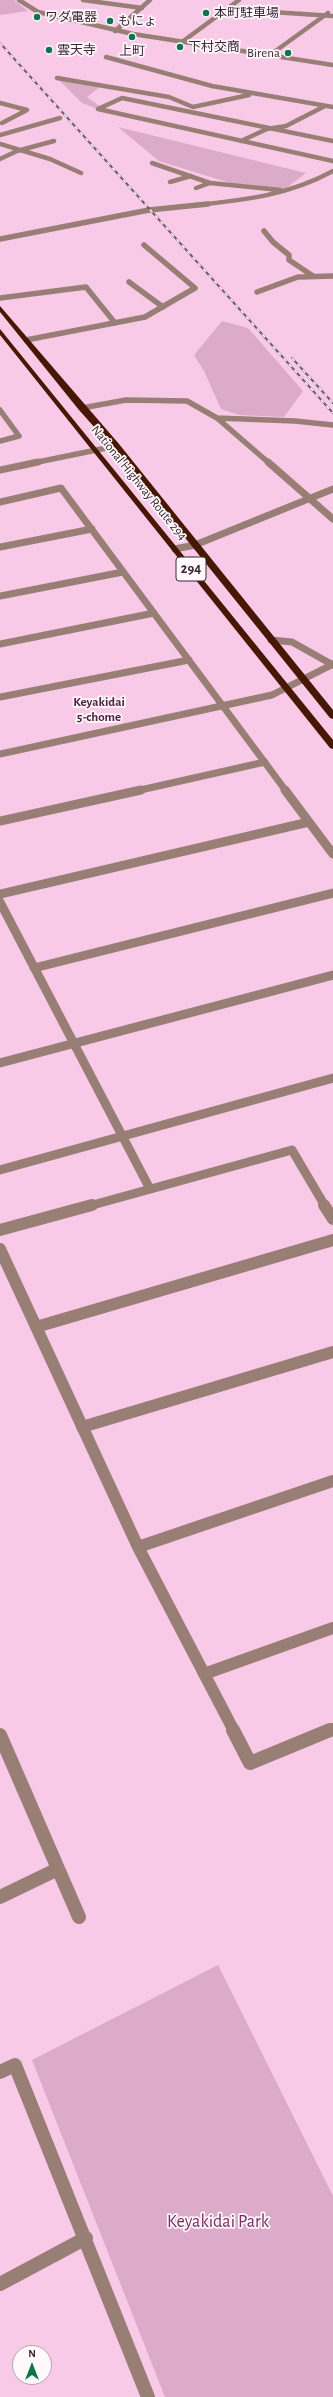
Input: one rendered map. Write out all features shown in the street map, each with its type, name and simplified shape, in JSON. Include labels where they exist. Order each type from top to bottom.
[{"type":"highway","name":"National Highway Route 294","points":[[0,308],[82,408],[116,446],[194,545],[271,640],[304,678],[333,716]]},
{"type":"highway","name":"National Highway Route 294","points":[[0,331],[333,746]]},
{"type":"street","points":[[19,0],[29,8],[38,12],[115,31],[333,65]]},
{"type":"street","points":[[83,0],[142,8]]},
{"type":"street","points":[[115,31],[150,0]]},
{"type":"street","points":[[182,42],[239,0]]},
{"type":"street","points":[[226,9],[333,16]]},
{"type":"street","points":[[270,55],[333,10]]},
{"type":"street","points":[[106,57],[212,86],[333,108]]},
{"type":"street","points":[[57,78],[169,97],[192,109],[255,94]]},
{"type":"street","points":[[333,141],[267,129],[192,109],[122,98],[98,109],[241,142],[333,161]]},
{"type":"street","points":[[0,103],[27,110],[2,123]]},
{"type":"street","points":[[241,142],[267,129],[286,126],[325,106]]},
{"type":"street","points":[[0,135],[60,118]]},
{"type":"street","points":[[0,160],[17,151],[54,141]]},
{"type":"street","points":[[0,144],[17,151],[50,159],[82,173]]},
{"type":"street","points":[[152,163],[210,183],[290,191]]},
{"type":"street","points":[[0,239],[150,210],[256,198],[290,191],[317,181],[333,170]]},
{"type":"street","points":[[170,182],[190,176]]},
{"type":"street","points":[[196,188],[210,183]]},
{"type":"street","points":[[264,231],[271,237],[273,242],[289,254],[289,260],[313,276]]},
{"type":"street","points":[[26,340],[145,317],[195,288],[144,245]]},
{"type":"street","points":[[257,292],[298,277],[333,276]]},
{"type":"street","points":[[81,279],[115,323]]},
{"type":"street","points":[[129,282],[163,307]]},
{"type":"street","points":[[0,298],[86,287]]},
{"type":"street","points":[[82,408],[126,400],[168,399],[187,402],[217,418],[333,519]]},
{"type":"street","points":[[0,412],[19,436],[0,440]]},
{"type":"street","points":[[217,418],[295,421],[333,425]]},
{"type":"street","points":[[0,470],[116,446]]},
{"type":"street","points":[[0,502],[61,488],[333,854]]},
{"type":"street","points":[[175,549],[194,545],[333,489]]},
{"type":"street","points":[[0,547],[92,529]]},
{"type":"street","points":[[0,596],[124,572]]},
{"type":"street","points":[[0,644],[154,613]]},
{"type":"street","points":[[271,640],[292,642],[332,664]]},
{"type":"street","points":[[0,697],[189,660]]},
{"type":"street","points":[[0,754],[224,707],[272,695],[332,664]]},
{"type":"street","points":[[0,821],[265,762]]},
{"type":"street","points":[[0,894],[309,822]]},
{"type":"street","points":[[34,968],[333,893]]},
{"type":"street","points":[[0,902],[150,1189]]},
{"type":"street","points":[[0,1063],[333,975]]},
{"type":"street","points":[[0,1170],[333,1078]]},
{"type":"street","points":[[0,1230],[292,1150],[333,1219]]},
{"type":"street","points":[[36,1327],[333,1240]]},
{"type":"street","points":[[0,1248],[138,1547],[250,1763],[333,1729]]},
{"type":"street","points":[[82,1427],[333,1352]]},
{"type":"street","points":[[138,1547],[333,1481]]},
{"type":"street","points":[[204,1674],[333,1628]]},
{"type":"street","points":[[0,1736],[79,1917]]},
{"type":"street","points":[[0,1897],[58,1869]]},
{"type":"street","points":[[0,2072],[15,2065],[86,2238],[148,2397]]},
{"type":"street","points":[[0,2284],[86,2238]]},
{"type":"green space","points":[[0,0],[14,0],[28,11],[0,15]]},
{"type":"green space","points":[[57,78],[101,86],[87,97],[101,107],[98,109],[82,103]]},
{"type":"green space","points":[[118,127],[306,173],[285,189],[230,183],[159,161]]},
{"type":"green space","points":[[222,321],[248,328],[303,391],[284,417],[239,415],[221,409],[204,371],[194,355]]},
{"type":"green space","name":"Keyakidai Park","points":[[218,1965],[333,2196],[333,2397],[165,2397],[32,2060]]},
{"type":"railway","points":[[0,43],[333,413]]},
{"type":"railway","points":[[292,358],[333,403]]},
{"type":"place","name":"本町駐車場","points":[[206,13]]},
{"type":"place","name":"ワダ電器","points":[[37,17]]},
{"type":"place","name":"もにょ","points":[[110,21]]},
{"type":"place","name":"上町","points":[[132,37]]},
{"type":"place","name":"下村交商","points":[[180,47]]},
{"type":"place","name":"雲天寺","points":[[49,50]]},
{"type":"place","name":"Birena","points":[[288,53]]},
{"type":"district","name":"Keyakidai 5-chome","points":[[99,710]]}]
